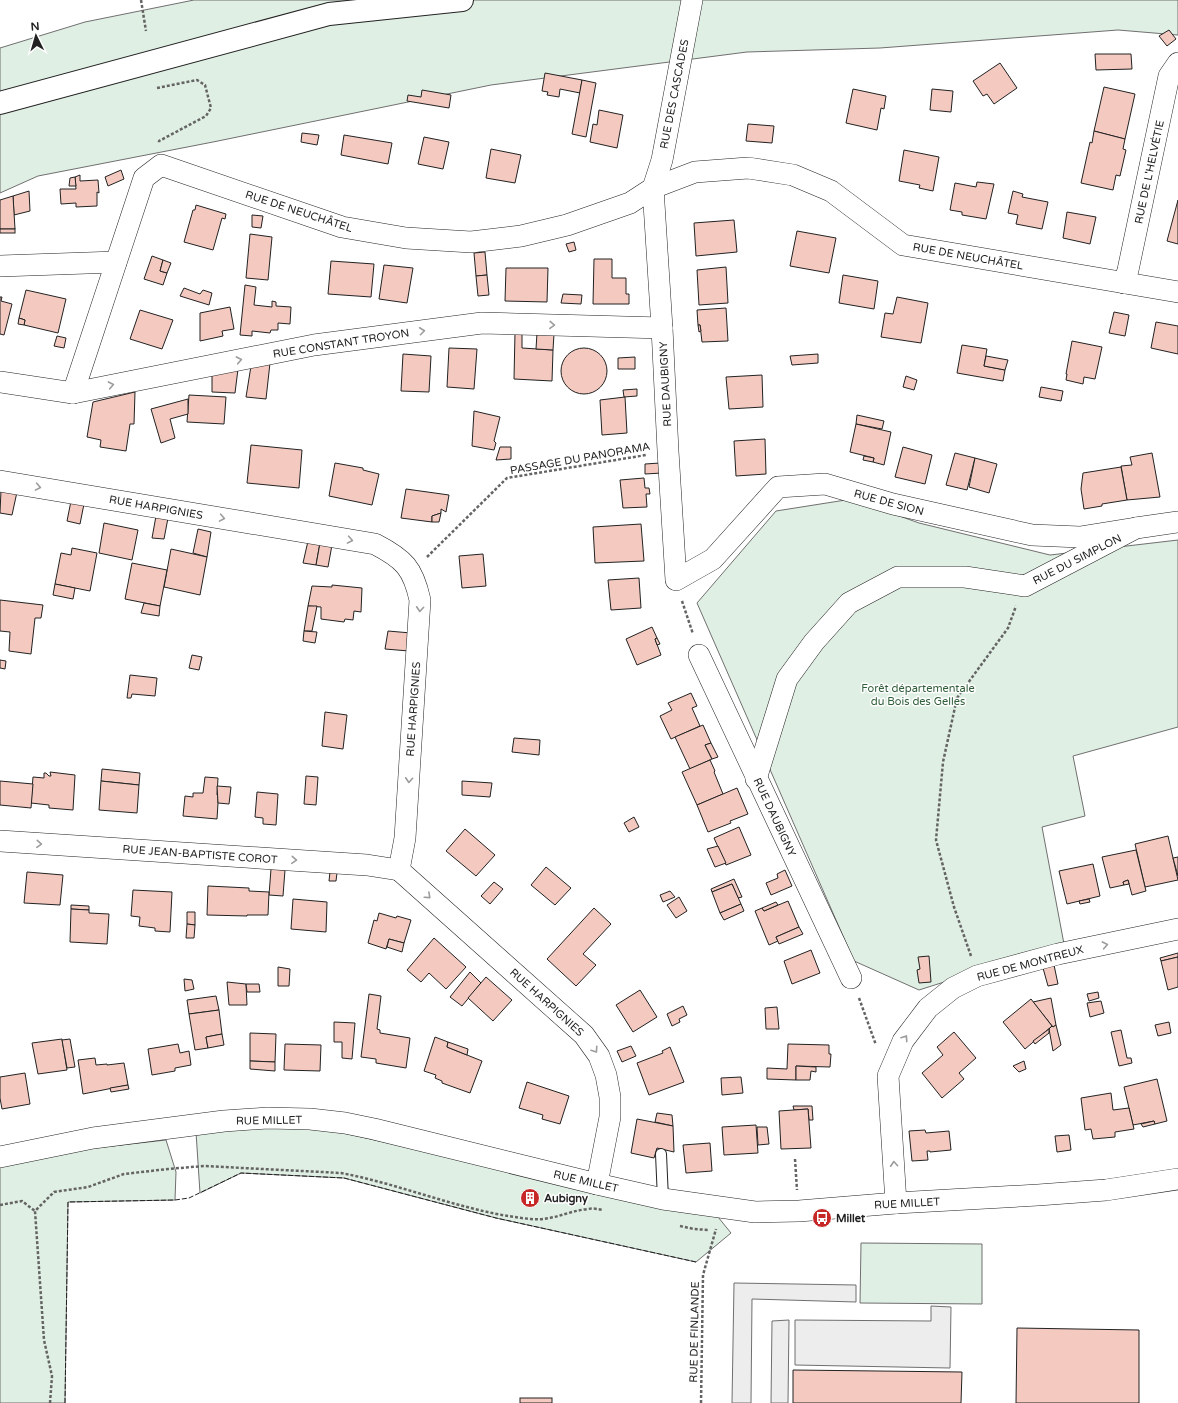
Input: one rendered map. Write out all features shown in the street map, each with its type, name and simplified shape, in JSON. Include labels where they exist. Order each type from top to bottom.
[{"type":"main road","points":[[0,103],[329,14],[462,0]]},
{"type":"street","name":"RUE DES CASCADES","points":[[653,188],[662,160],[692,0]]},
{"type":"street","name":"RUE DE L'HELVÉTIE","points":[[1124,283],[1169,76],[1178,63]]},
{"type":"street","name":"RUE DE NEUCHÂTEL","points":[[161,165],[342,227],[406,238],[471,242],[521,236],[568,225],[630,203],[653,188],[696,172],[748,168],[792,175],[831,191],[903,245],[1178,292]]},
{"type":"street","points":[[73,392],[144,178],[161,165]]},
{"type":"street","name":"RUE DAUBIGNY","points":[[653,188],[676,580]]},
{"type":"street","points":[[0,266],[116,262]]},
{"type":"street","name":"RUE CONSTANT TROYON","points":[[0,382],[73,392],[314,345],[482,323],[662,328]]},
{"type":"street","name":"RUE HARPIGNIES","points":[[0,481],[375,544],[391,552],[411,571],[420,600],[405,838],[399,870],[584,1035],[599,1056],[606,1075],[610,1097],[610,1117],[597,1184]]},
{"type":"street","name":"RUE DE SION","points":[[676,580],[713,559],[778,487],[825,484],[893,504],[1032,535],[1080,537],[1136,528]]},
{"type":"street","name":"RUE DU SIMPLON","points":[[756,779],[787,679],[814,642],[849,603],[898,577],[965,577],[1025,586],[1136,528],[1178,522]]},
{"type":"street","name":"RUE DAUBIGNY","points":[[699,656],[851,978]]},
{"type":"street","name":"RUE JEAN-BAPTISTE COROT","points":[[0,841],[367,864],[399,870]]},
{"type":"street","name":"RUE DE MONTREUX","points":[[896,1203],[888,1076],[902,1041],[928,1008],[953,988],[977,976],[1051,956],[1178,929]]},
{"type":"street","name":"RUE MILLET","points":[[0,1157],[93,1138],[224,1121],[267,1118],[310,1119],[344,1123],[663,1199],[755,1212],[799,1211],[896,1203],[1030,1196],[1098,1190],[1178,1179]]},
{"type":"lane","points":[[661,1154],[663,1199]]},
{"type":"path","points":[[141,0],[146,31]]},
{"type":"path","points":[[157,88],[197,80],[205,85],[211,108],[206,116],[159,141],[161,165]]},
{"type":"path","name":"PASSAGE DU PANORAMA","points":[[411,571],[433,552],[507,478],[668,451]]},
{"type":"path","points":[[676,580],[699,656]]},
{"type":"path","points":[[970,955],[954,907],[936,840],[943,762],[957,698],[1008,628],[1025,586]]},
{"type":"path","points":[[851,978],[888,1076]]},
{"type":"path","points":[[796,1159],[796,1189],[799,1211]]},
{"type":"path","points":[[35,1211],[54,1192],[88,1188],[124,1174],[168,1168],[204,1166]]},
{"type":"path","points":[[0,1205],[22,1200],[35,1211],[44,1340],[52,1376],[50,1403]]},
{"type":"path","name":"RUE DE FINLANDE","points":[[701,1403],[703,1275],[715,1230],[724,1208]]},
{"type":"green space","points":[[194,0],[1178,0],[1178,35],[1118,30],[880,48],[747,52],[491,85],[38,176],[0,193],[0,48],[85,22]]},
{"type":"green space","name":"Forêt départementale du Bois des Gelles","points":[[852,499],[919,523],[1050,555],[1178,540],[1178,727],[1073,756],[1085,816],[1042,827],[1064,944],[919,990],[854,961],[697,603],[776,511]]},
{"type":"green space","points":[[256,1126],[317,1127],[718,1217],[731,1233],[696,1262],[496,1218],[344,1178],[241,1173],[200,1193],[196,1132]]},
{"type":"green space","points":[[166,1140],[176,1172],[175,1200],[68,1202],[65,1403],[0,1403],[0,1162],[86,1149]]},
{"type":"green space","points":[[861,1243],[982,1244],[982,1304],[860,1303]]},
{"type":"shaded area","points":[[734,1283],[856,1285],[856,1302],[752,1299],[751,1403],[732,1403]]},
{"type":"shaded area","points":[[931,1306],[951,1307],[950,1368],[795,1365],[795,1320],[931,1321]]},
{"type":"shaded area","points":[[789,1320],[788,1403],[771,1403],[772,1321]]},
{"type":"building","points":[[1169,30],[1176,39],[1167,46],[1159,36]]},
{"type":"building","points":[[1095,54],[1131,54],[1132,69],[1096,70]]},
{"type":"building","points":[[1000,63],[1017,88],[994,104],[987,94],[983,96],[973,81]]},
{"type":"building","points":[[545,73],[582,80],[580,93],[560,89],[559,97],[547,95],[548,92],[542,91]]},
{"type":"building","points":[[582,80],[596,83],[586,137],[572,134]]},
{"type":"building","points":[[1104,87],[1135,94],[1125,139],[1094,131]]},
{"type":"building","points":[[853,89],[886,96],[884,109],[881,108],[877,130],[846,123]]},
{"type":"building","points":[[932,89],[953,91],[951,112],[930,110]]},
{"type":"building","points":[[422,90],[451,95],[449,108],[407,101],[408,95],[421,97]]},
{"type":"building","points":[[599,110],[623,115],[617,148],[590,142],[593,124],[597,125]]},
{"type":"building","points":[[748,124],[774,126],[772,143],[746,141]]},
{"type":"building","points":[[1094,131],[1125,139],[1123,149],[1126,150],[1120,176],[1116,175],[1113,190],[1081,183],[1090,142],[1092,143]]},
{"type":"building","points":[[302,133],[319,135],[317,145],[301,142]]},
{"type":"building","points":[[344,135],[392,143],[388,164],[341,155]]},
{"type":"building","points":[[424,137],[449,142],[443,169],[418,164]]},
{"type":"building","points":[[491,149],[521,155],[515,183],[486,178]]},
{"type":"building","points":[[904,150],[939,157],[933,191],[919,188],[920,185],[899,181]]},
{"type":"building","points":[[121,170],[124,179],[108,186],[105,177]]},
{"type":"building","points":[[80,175],[80,181],[98,180],[99,193],[97,192],[97,206],[76,207],[76,203],[61,204],[60,189],[76,189],[75,177]]},
{"type":"building","points":[[75,177],[76,186],[69,186],[70,178]]},
{"type":"building","points":[[977,182],[994,184],[986,219],[962,215],[962,212],[950,210],[955,183],[976,187]]},
{"type":"building","points":[[29,191],[30,211],[14,215],[13,196]]},
{"type":"building","points":[[1013,191],[1023,194],[1022,197],[1048,202],[1042,229],[1016,224],[1018,215],[1008,213]]},
{"type":"building","points":[[13,196],[15,229],[0,229],[0,200]]},
{"type":"building","points":[[1178,200],[1178,244],[1167,241]]},
{"type":"building","points":[[196,205],[226,214],[225,219],[222,218],[213,250],[184,242],[193,210],[195,210]]},
{"type":"building","points":[[1067,212],[1096,217],[1090,244],[1063,238]]},
{"type":"building","points":[[252,215],[263,216],[261,228],[252,227]]},
{"type":"building","points":[[734,220],[737,252],[696,256],[694,223]]},
{"type":"building","points":[[0,229],[15,229],[15,233],[0,233]]},
{"type":"building","points":[[797,231],[836,238],[829,273],[790,266]]},
{"type":"building","points":[[250,234],[272,237],[268,280],[246,278]]},
{"type":"building","points":[[574,242],[576,250],[569,252],[566,244]]},
{"type":"building","points":[[485,252],[487,275],[476,276],[474,253]]},
{"type":"building","points":[[152,256],[163,260],[160,271],[167,273],[163,285],[144,279]]},
{"type":"building","points":[[594,259],[612,259],[612,278],[626,278],[626,294],[629,294],[629,304],[593,304]]},
{"type":"building","points":[[163,260],[171,263],[167,273],[160,271]]},
{"type":"building","points":[[331,261],[374,264],[371,297],[328,294]]},
{"type":"building","points":[[384,265],[413,268],[407,303],[379,299]]},
{"type":"building","points":[[726,267],[728,303],[699,305],[697,270]]},
{"type":"building","points":[[506,268],[548,268],[547,302],[505,301]]},
{"type":"building","points":[[487,275],[489,295],[478,296],[476,276]]},
{"type":"building","points":[[843,275],[878,281],[874,309],[839,303]]},
{"type":"building","points":[[245,285],[256,287],[254,305],[272,307],[272,301],[276,302],[276,306],[291,307],[290,324],[278,323],[278,330],[271,330],[270,333],[252,331],[252,336],[240,335]]},
{"type":"building","points":[[184,288],[200,294],[203,290],[212,293],[209,305],[180,296]]},
{"type":"building","points":[[26,290],[66,299],[58,333],[24,325],[25,320],[19,318]]},
{"type":"building","points":[[563,294],[582,295],[581,304],[561,303]]},
{"type":"building","points":[[0,297],[2,297],[1,301],[12,304],[4,335],[0,334]]},
{"type":"building","points":[[897,297],[928,303],[921,343],[881,337],[885,313],[893,314]]},
{"type":"building","points":[[230,307],[234,329],[222,331],[223,336],[200,341],[200,313]]},
{"type":"building","points":[[726,308],[728,341],[702,342],[700,325],[698,325],[697,310]]},
{"type":"building","points":[[140,310],[173,320],[162,349],[130,339]]},
{"type":"building","points":[[1114,312],[1129,315],[1125,336],[1109,333]]},
{"type":"building","points":[[19,318],[25,320],[24,325],[18,324]]},
{"type":"building","points":[[1156,322],[1178,326],[1178,354],[1151,348]]},
{"type":"building","points":[[698,325],[700,325],[701,331],[699,332]]},
{"type":"building","points":[[515,332],[522,333],[522,348],[553,350],[552,381],[514,379]]},
{"type":"building","points":[[537,333],[554,334],[553,350],[536,349]]},
{"type":"building","points":[[57,336],[66,338],[64,348],[54,346]]},
{"type":"building","points":[[1072,341],[1102,347],[1095,379],[1084,377],[1083,384],[1066,380]]},
{"type":"building","points":[[962,345],[987,349],[984,366],[1005,370],[1003,381],[957,373]]},
{"type":"building","points":[[449,348],[477,349],[474,389],[447,387]]},
{"type":"building","points":[[580,348],[588,348],[597,352],[603,358],[607,371],[603,384],[597,390],[588,394],[580,394],[571,390],[565,384],[561,375],[561,367],[565,358],[571,352]]},
{"type":"building","points":[[403,354],[431,356],[429,392],[401,391]]},
{"type":"building","points":[[818,354],[818,363],[792,365],[790,356]]},
{"type":"building","points":[[986,356],[1008,360],[1005,370],[984,366]]},
{"type":"building","points":[[635,357],[635,369],[618,369],[618,358]]},
{"type":"building","points":[[270,363],[266,399],[246,397],[251,366]]},
{"type":"building","points":[[238,369],[235,393],[212,392],[212,374]]},
{"type":"building","points":[[762,375],[763,407],[729,409],[726,377]]},
{"type":"building","points":[[906,376],[917,380],[914,390],[903,387]]},
{"type":"building","points":[[1041,387],[1063,391],[1061,401],[1039,397]]},
{"type":"building","points":[[637,389],[637,396],[624,397],[623,390]]},
{"type":"building","points":[[135,392],[134,424],[130,424],[126,451],[100,447],[101,440],[87,437],[93,402]]},
{"type":"building","points":[[189,395],[226,397],[224,424],[187,422]]},
{"type":"building","points":[[625,397],[627,433],[602,435],[600,400]]},
{"type":"building","points":[[188,399],[188,414],[170,419],[175,438],[161,443],[151,409]]},
{"type":"building","points":[[474,411],[500,417],[494,441],[496,443],[494,450],[472,446]]},
{"type":"building","points":[[857,415],[884,421],[882,429],[856,424]]},
{"type":"building","points":[[856,424],[891,432],[884,465],[873,462],[874,458],[850,452]]},
{"type":"building","points":[[765,439],[766,474],[736,476],[734,441]]},
{"type":"building","points":[[251,445],[302,450],[299,488],[247,483]]},
{"type":"building","points":[[500,447],[511,447],[511,459],[496,460]]},
{"type":"building","points":[[903,447],[932,455],[925,484],[895,477]]},
{"type":"building","points":[[955,453],[975,458],[967,490],[946,485]]},
{"type":"building","points":[[1152,453],[1160,497],[1127,500],[1121,466],[1132,465],[1130,457]]},
{"type":"building","points":[[864,456],[874,458],[873,462],[863,460]]},
{"type":"building","points":[[975,458],[997,464],[989,493],[969,487]]},
{"type":"building","points":[[335,463],[363,468],[363,470],[379,474],[372,505],[329,496]]},
{"type":"building","points":[[660,463],[662,473],[645,474],[645,464]]},
{"type":"building","points":[[1121,467],[1127,500],[1102,504],[1102,506],[1084,509],[1081,489],[1083,473]]},
{"type":"building","points":[[644,478],[645,488],[649,488],[650,494],[646,494],[647,507],[623,508],[620,480]]},
{"type":"building","points":[[406,489],[449,495],[446,512],[441,509],[441,513],[432,516],[432,522],[401,518]]},
{"type":"building","points":[[1,490],[17,492],[12,515],[0,513]]},
{"type":"building","points":[[71,501],[84,504],[80,524],[67,521]]},
{"type":"building","points":[[441,513],[439,522],[432,522],[432,516]]},
{"type":"building","points":[[156,516],[168,518],[164,539],[152,538]]},
{"type":"building","points":[[104,523],[138,530],[132,560],[99,553]]},
{"type":"building","points":[[641,524],[644,561],[595,563],[593,527]]},
{"type":"building","points":[[198,529],[211,532],[207,557],[193,553]]},
{"type":"building","points":[[308,541],[320,543],[316,565],[303,563]]},
{"type":"building","points":[[320,543],[332,545],[328,567],[316,565]]},
{"type":"building","points":[[72,548],[97,553],[90,591],[55,584],[61,553],[71,555]]},
{"type":"building","points":[[171,549],[207,557],[200,595],[164,587]]},
{"type":"building","points":[[483,554],[486,586],[462,588],[459,556]]},
{"type":"building","points":[[132,563],[167,570],[160,606],[125,599]]},
{"type":"building","points":[[639,578],[641,608],[611,610],[608,580]]},
{"type":"building","points":[[55,584],[75,588],[73,599],[53,595]]},
{"type":"building","points":[[332,585],[362,588],[361,612],[354,611],[353,620],[345,619],[344,622],[321,619],[321,607],[308,606],[312,586],[332,587]]},
{"type":"building","points":[[0,600],[43,605],[41,618],[35,618],[31,654],[9,651],[10,632],[0,631]]},
{"type":"building","points":[[144,603],[160,606],[159,616],[141,613]]},
{"type":"building","points":[[308,606],[317,606],[312,631],[304,631]]},
{"type":"building","points":[[652,627],[657,638],[655,639],[661,655],[637,665],[626,639]]},
{"type":"building","points":[[304,631],[317,632],[315,643],[303,641]]},
{"type":"building","points":[[388,631],[411,633],[409,651],[385,649]]},
{"type":"building","points":[[657,638],[660,644],[657,645],[655,639]]},
{"type":"building","points":[[192,655],[202,657],[199,670],[189,668]]},
{"type":"building","points":[[0,660],[6,661],[5,669],[0,668]]},
{"type":"building","points":[[130,675],[157,678],[155,696],[132,694],[131,698],[127,698]]},
{"type":"building","points":[[691,693],[697,706],[692,708],[700,726],[671,739],[660,716],[672,710],[668,703]]},
{"type":"building","points":[[325,712],[347,715],[343,749],[322,746]]},
{"type":"building","points":[[703,725],[711,743],[705,745],[712,759],[690,769],[675,737]]},
{"type":"building","points":[[514,738],[540,740],[539,755],[512,752]]},
{"type":"building","points":[[711,743],[718,757],[712,759],[705,745]]},
{"type":"building","points":[[710,760],[723,794],[697,805],[682,772]]},
{"type":"building","points":[[102,769],[140,773],[139,785],[101,781]]},
{"type":"building","points":[[50,772],[75,775],[73,810],[49,808],[49,805],[31,803],[33,777],[44,778],[44,773],[51,776]]},
{"type":"building","points":[[306,776],[318,777],[316,805],[304,804]]},
{"type":"building","points":[[205,777],[218,778],[217,819],[183,816],[185,796],[193,797],[193,793],[203,793]]},
{"type":"building","points":[[0,781],[33,784],[31,808],[0,805]]},
{"type":"building","points":[[101,781],[139,785],[137,813],[99,810]]},
{"type":"building","points":[[462,781],[492,783],[490,797],[462,795]]},
{"type":"building","points":[[217,786],[231,787],[229,804],[218,803]]},
{"type":"building","points":[[737,788],[748,814],[730,821],[731,823],[708,832],[697,805]]},
{"type":"building","points":[[257,792],[278,794],[276,825],[263,824],[263,818],[255,817]]},
{"type":"building","points":[[634,817],[639,827],[629,832],[624,823]]},
{"type":"building","points":[[739,827],[751,855],[726,865],[714,838]]},
{"type":"building","points":[[465,829],[495,855],[476,876],[446,851]]},
{"type":"building","points":[[1168,836],[1178,880],[1145,887],[1135,844]]},
{"type":"building","points":[[718,846],[726,863],[715,867],[707,849]]},
{"type":"building","points":[[1136,850],[1146,891],[1132,895],[1128,880],[1123,882],[1124,885],[1110,888],[1102,857]]},
{"type":"building","points":[[1178,857],[1178,876],[1173,858]]},
{"type":"building","points":[[1093,864],[1100,896],[1067,904],[1059,871]]},
{"type":"building","points":[[546,867],[571,888],[555,905],[531,885]]},
{"type":"building","points":[[271,869],[285,870],[283,896],[269,895]]},
{"type":"building","points":[[785,870],[792,886],[771,895],[766,883],[778,878],[777,874]]},
{"type":"building","points":[[27,872],[63,875],[60,905],[24,903]]},
{"type":"building","points":[[330,872],[337,873],[336,881],[329,881]]},
{"type":"building","points":[[734,879],[742,897],[738,898],[732,884],[712,892],[711,889]]},
{"type":"building","points":[[1128,880],[1129,884],[1124,885],[1123,882]]},
{"type":"building","points":[[494,882],[503,889],[490,904],[481,896]]},
{"type":"building","points":[[732,884],[741,904],[720,913],[712,892]]},
{"type":"building","points":[[208,886],[249,888],[249,891],[269,892],[268,915],[207,915]]},
{"type":"building","points":[[133,890],[172,892],[170,932],[155,931],[155,928],[139,926],[140,917],[131,916]]},
{"type":"building","points":[[670,891],[675,897],[663,902],[660,895]]},
{"type":"building","points":[[679,897],[687,911],[676,918],[667,905]]},
{"type":"building","points":[[293,899],[327,902],[326,932],[291,929]]},
{"type":"building","points":[[1089,899],[1090,902],[1080,904],[1079,901]]},
{"type":"building","points":[[788,901],[799,927],[776,937],[778,941],[769,945],[755,911],[762,908],[764,911]]},
{"type":"building","points":[[776,902],[778,905],[764,911],[762,908]]},
{"type":"building","points":[[741,904],[744,911],[724,920],[720,913]]},
{"type":"building","points":[[71,905],[89,906],[89,910],[71,909]]},
{"type":"building","points":[[594,908],[611,924],[583,954],[596,965],[576,986],[547,959]]},
{"type":"building","points":[[71,909],[89,910],[89,913],[109,914],[107,944],[70,942]]},
{"type":"building","points":[[187,912],[195,912],[195,925],[187,924]]},
{"type":"building","points":[[379,913],[396,918],[397,916],[411,920],[404,943],[389,939],[386,949],[368,943],[374,920],[377,921]]},
{"type":"building","points":[[187,924],[195,925],[194,938],[186,938]]},
{"type":"building","points":[[799,927],[803,934],[779,944],[776,937]]},
{"type":"building","points":[[434,938],[466,967],[446,989],[429,973],[421,982],[407,970]]},
{"type":"building","points":[[389,939],[404,943],[402,952],[387,947]]},
{"type":"building","points":[[811,950],[820,973],[792,984],[784,961]]},
{"type":"building","points":[[1178,953],[1178,957],[1161,961],[1160,958]]},
{"type":"building","points":[[929,956],[931,982],[919,983],[917,970],[920,969],[918,957]]},
{"type":"building","points":[[1178,957],[1178,987],[1168,990],[1161,961]]},
{"type":"building","points":[[1054,965],[1058,984],[1048,986],[1043,968]]},
{"type":"building","points":[[278,967],[290,969],[289,986],[278,986]]},
{"type":"building","points":[[470,972],[481,983],[462,1006],[450,997]]},
{"type":"building","points":[[486,977],[512,1000],[493,1021],[468,998]]},
{"type":"building","points":[[184,979],[192,980],[194,989],[185,991]]},
{"type":"building","points":[[227,982],[246,984],[247,1005],[229,1005]]},
{"type":"building","points":[[246,984],[259,984],[260,992],[247,992]]},
{"type":"building","points":[[640,990],[657,1017],[633,1032],[616,1005]]},
{"type":"building","points":[[1098,992],[1099,998],[1089,1001],[1087,994]]},
{"type":"building","points":[[369,994],[381,996],[377,1029],[380,1030],[380,1033],[410,1038],[406,1068],[376,1063],[376,1059],[361,1057]]},
{"type":"building","points":[[216,996],[219,1010],[189,1014],[187,1000]]},
{"type":"building","points":[[1051,998],[1056,1025],[1053,1027],[1033,1002]]},
{"type":"building","points":[[1031,999],[1052,1026],[1025,1049],[1003,1022]]},
{"type":"building","points":[[1101,1001],[1104,1013],[1090,1017],[1087,1003]]},
{"type":"building","points":[[683,1006],[687,1015],[679,1019],[680,1022],[672,1026],[667,1014]]},
{"type":"building","points":[[777,1007],[779,1029],[766,1029],[765,1008]]},
{"type":"building","points":[[219,1010],[222,1034],[206,1037],[208,1048],[195,1050],[189,1014]]},
{"type":"building","points":[[334,1022],[355,1023],[352,1059],[342,1058],[342,1042],[334,1042]]},
{"type":"building","points":[[1169,1022],[1171,1033],[1158,1036],[1155,1025]]},
{"type":"building","points":[[1056,1025],[1061,1045],[1053,1051],[1049,1029]]},
{"type":"building","points":[[1049,1029],[1049,1033],[1035,1044],[1033,1041]]},
{"type":"building","points":[[1121,1030],[1127,1058],[1131,1058],[1132,1063],[1119,1066],[1111,1032]]},
{"type":"building","points":[[954,1032],[976,1058],[959,1073],[964,1079],[942,1098],[922,1073],[943,1055],[937,1047]]},
{"type":"building","points":[[250,1033],[276,1034],[275,1062],[250,1061]]},
{"type":"building","points":[[222,1034],[224,1045],[208,1048],[206,1037]]},
{"type":"building","points":[[435,1037],[448,1042],[447,1047],[482,1061],[470,1093],[442,1083],[442,1081],[435,1078],[436,1075],[424,1071]]},
{"type":"building","points":[[62,1039],[67,1070],[38,1074],[32,1043]]},
{"type":"building","points":[[70,1039],[75,1067],[67,1068],[62,1040]]},
{"type":"building","points":[[448,1042],[468,1049],[467,1055],[447,1047]]},
{"type":"building","points":[[178,1044],[180,1053],[189,1051],[191,1065],[175,1068],[175,1071],[152,1075],[148,1049]]},
{"type":"building","points":[[285,1044],[321,1045],[320,1071],[284,1070]]},
{"type":"building","points":[[788,1044],[829,1045],[829,1054],[831,1054],[830,1067],[796,1066],[796,1080],[767,1079],[767,1068],[787,1069]]},
{"type":"building","points":[[631,1046],[636,1056],[622,1062],[617,1051]]},
{"type":"building","points":[[670,1047],[684,1082],[649,1095],[637,1063],[663,1053],[662,1051]]},
{"type":"building","points":[[95,1058],[96,1065],[124,1063],[128,1085],[83,1094],[78,1060]]},
{"type":"building","points":[[250,1061],[275,1062],[275,1071],[250,1069]]},
{"type":"building","points":[[1024,1061],[1026,1069],[1019,1072],[1013,1066]]},
{"type":"building","points":[[796,1066],[816,1067],[816,1072],[811,1071],[810,1080],[796,1080]]},
{"type":"building","points":[[25,1073],[30,1104],[2,1109],[0,1098],[0,1077]]},
{"type":"building","points":[[741,1077],[743,1093],[722,1095],[721,1078]]},
{"type":"building","points":[[1157,1079],[1167,1121],[1155,1124],[1154,1121],[1133,1125],[1124,1087]]},
{"type":"building","points":[[527,1082],[569,1096],[560,1124],[542,1119],[543,1115],[519,1108]]},
{"type":"building","points":[[128,1085],[129,1089],[111,1092],[110,1088]]},
{"type":"building","points":[[1111,1093],[1113,1110],[1129,1108],[1134,1129],[1115,1132],[1115,1137],[1093,1139],[1091,1129],[1085,1130],[1081,1098]]},
{"type":"building","points":[[793,1106],[812,1106],[813,1120],[809,1120],[808,1109],[794,1110]]},
{"type":"building","points":[[808,1109],[811,1148],[781,1149],[779,1111]]},
{"type":"building","points":[[657,1113],[672,1115],[673,1126],[655,1122]]},
{"type":"building","points":[[637,1119],[673,1126],[674,1152],[657,1148],[654,1158],[631,1153]]},
{"type":"building","points":[[1154,1121],[1155,1124],[1143,1127],[1141,1124]]},
{"type":"building","points":[[756,1125],[758,1153],[724,1155],[722,1127]]},
{"type":"building","points":[[757,1127],[767,1127],[769,1144],[758,1145]]},
{"type":"building","points":[[925,1130],[926,1133],[949,1131],[951,1150],[927,1151],[928,1160],[912,1161],[909,1131]]},
{"type":"building","points":[[1069,1135],[1071,1150],[1057,1152],[1055,1136]]},
{"type":"building","points":[[710,1143],[712,1171],[686,1173],[683,1145]]},
{"type":"building","name":"Aubigny","points":[[525,1190],[538,1193],[535,1205],[522,1202]]},
{"type":"building","points":[[1017,1328],[1139,1330],[1139,1403],[1016,1403]]},
{"type":"building","points":[[793,1370],[962,1372],[961,1403],[793,1403]]},
{"type":"building","points":[[520,1398],[552,1398],[552,1403],[520,1403]]},
{"type":"fence","points":[[65,1403],[68,1202],[175,1200],[189,1198],[241,1173],[344,1178],[496,1218],[696,1262]]},
{"type":"place","name":"Aubigny","points":[[530,1198]]},
{"type":"place","name":"Millet","points":[[822,1218]]}]
